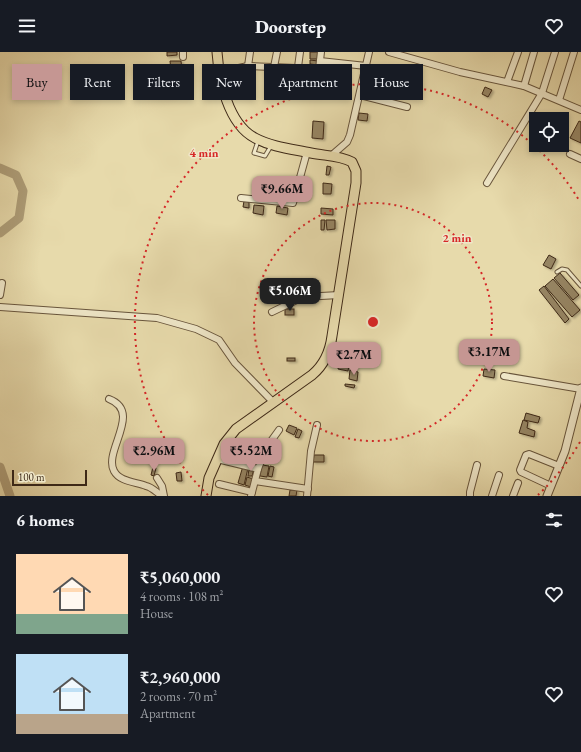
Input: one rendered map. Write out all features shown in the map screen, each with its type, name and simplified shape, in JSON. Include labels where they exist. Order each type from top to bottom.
[{"type":"main road","points":[[217,52],[219,64]]},
{"type":"main road","points":[[206,496],[209,478],[217,459],[224,444],[236,429],[319,369],[327,355],[331,343],[356,183],[356,171],[352,162],[332,155],[271,145],[248,134],[236,118],[229,100]]},
{"type":"street","points":[[248,64],[250,52]]},
{"type":"street","points":[[273,64],[277,52]]},
{"type":"street","points":[[298,64],[300,52]]},
{"type":"street","points":[[320,64],[321,52]]},
{"type":"street","points":[[367,64],[370,52]]},
{"type":"street","points":[[389,52],[524,86],[580,107]]},
{"type":"street","points":[[507,82],[518,52]]},
{"type":"street","points":[[524,86],[534,52]]},
{"type":"street","points":[[487,183],[542,93],[555,52]]},
{"type":"street","points":[[559,100],[574,52]]},
{"type":"street","points":[[320,61],[360,68]]},
{"type":"street","points":[[332,155],[347,142],[360,95]]},
{"type":"street","points":[[380,100],[407,107]]},
{"type":"street","points":[[241,198],[293,203],[307,152]]},
{"type":"street","points":[[570,154],[581,159]]},
{"type":"street","points":[[0,295],[2,283]]},
{"type":"street","points":[[272,312],[303,297],[339,295]]},
{"type":"street","points":[[0,307],[157,318],[190,327],[219,340],[235,363],[273,402]]},
{"type":"street","points":[[504,376],[581,389],[580,399],[559,466],[547,496]]},
{"type":"street","points":[[109,399],[118,404],[124,420],[111,463],[114,472],[125,481],[148,486],[163,496]]},
{"type":"street","points":[[255,480],[308,493],[311,451],[317,425]]},
{"type":"street","points":[[219,484],[251,494],[266,448],[279,430]]},
{"type":"street","points":[[551,486],[521,472],[520,470],[526,455],[528,454],[559,466]]},
{"type":"street","points":[[217,459],[258,469]]},
{"type":"street","points":[[470,496],[478,465]]},
{"type":"street","points":[[492,496],[499,475]]},
{"type":"street","points":[[157,478],[162,486],[163,496]]},
{"type":"street","points":[[513,496],[518,483]]},
{"type":"lane","points":[[258,140],[254,153],[266,155],[271,145]]},
{"type":"lane","points":[[557,272],[562,269],[567,270],[581,286]]},
{"type":"lane","points":[[327,355],[356,360]]},
{"type":"building","points":[[167,52],[177,52],[177,55],[167,56]]},
{"type":"building","points":[[310,52],[319,52],[318,59],[310,59]]},
{"type":"building","points":[[310,60],[318,61],[318,64],[310,64]]},
{"type":"building","points":[[170,61],[181,61],[181,64],[170,64]]},
{"type":"building","points":[[485,87],[492,90],[488,97],[482,94]]},
{"type":"building","points":[[359,113],[368,114],[367,121],[358,120]]},
{"type":"building","points":[[313,121],[324,122],[323,139],[312,138]]},
{"type":"building","points":[[579,121],[581,122],[581,143],[570,138]]},
{"type":"building","points":[[327,166],[331,167],[329,175],[326,175]]},
{"type":"building","points":[[323,183],[332,184],[331,194],[323,194]]},
{"type":"building","points":[[281,187],[291,188],[290,198],[280,197]]},
{"type":"building","points":[[270,189],[277,190],[276,197],[270,196]]},
{"type":"building","points":[[244,201],[249,202],[249,208],[243,207]]},
{"type":"building","points":[[254,205],[264,206],[263,215],[253,213]]},
{"type":"building","points":[[277,206],[288,208],[287,215],[276,213]]},
{"type":"building","points":[[321,208],[333,209],[333,215],[321,214]]},
{"type":"building","points":[[321,220],[325,220],[324,230],[321,230]]},
{"type":"building","points":[[326,220],[335,220],[335,229],[327,230]]},
{"type":"building","points":[[549,255],[556,259],[551,269],[543,265]]},
{"type":"building","points":[[560,273],[579,295],[573,300],[554,278]]},
{"type":"building","points":[[553,279],[580,310],[572,317],[545,286]]},
{"type":"building","points":[[544,286],[569,319],[565,323],[539,290]]},
{"type":"building","points":[[285,309],[294,309],[294,315],[285,315]]},
{"type":"building","points":[[287,358],[295,358],[295,361],[287,361]]},
{"type":"building","points":[[351,361],[356,361],[355,369],[350,368]]},
{"type":"building","points":[[339,363],[349,365],[348,371],[338,369]]},
{"type":"building","points":[[484,369],[495,370],[494,378],[483,376]]},
{"type":"building","points":[[350,370],[358,372],[357,381],[349,379]]},
{"type":"building","points":[[345,384],[355,385],[354,388],[345,386]]},
{"type":"building","points":[[526,413],[540,417],[538,423],[524,420]]},
{"type":"building","points":[[523,420],[528,422],[527,428],[535,431],[534,437],[519,433]]},
{"type":"building","points":[[289,425],[297,428],[294,435],[286,431]]},
{"type":"building","points":[[298,429],[302,431],[299,438],[295,437]]},
{"type":"building","points":[[163,451],[172,451],[172,460],[163,460]]},
{"type":"building","points":[[314,455],[324,455],[324,462],[313,462]]},
{"type":"building","points":[[262,465],[269,466],[267,477],[260,476]]},
{"type":"building","points":[[243,466],[248,468],[244,485],[238,483]]},
{"type":"building","points":[[270,466],[274,467],[272,477],[268,476]]},
{"type":"building","points":[[153,467],[156,468],[154,476],[151,475]]},
{"type":"building","points":[[249,469],[254,469],[252,476],[248,476]]},
{"type":"building","points":[[181,472],[182,481],[177,481],[176,473]]},
{"type":"building","points":[[247,477],[253,479],[251,487],[245,485]]},
{"type":"building","points":[[290,490],[297,490],[296,496],[289,496]]},
{"type":"waterway","points":[[0,168],[16,175],[23,191],[19,218],[0,233]]},
{"type":"waterway","points":[[0,467],[10,496]]}]
